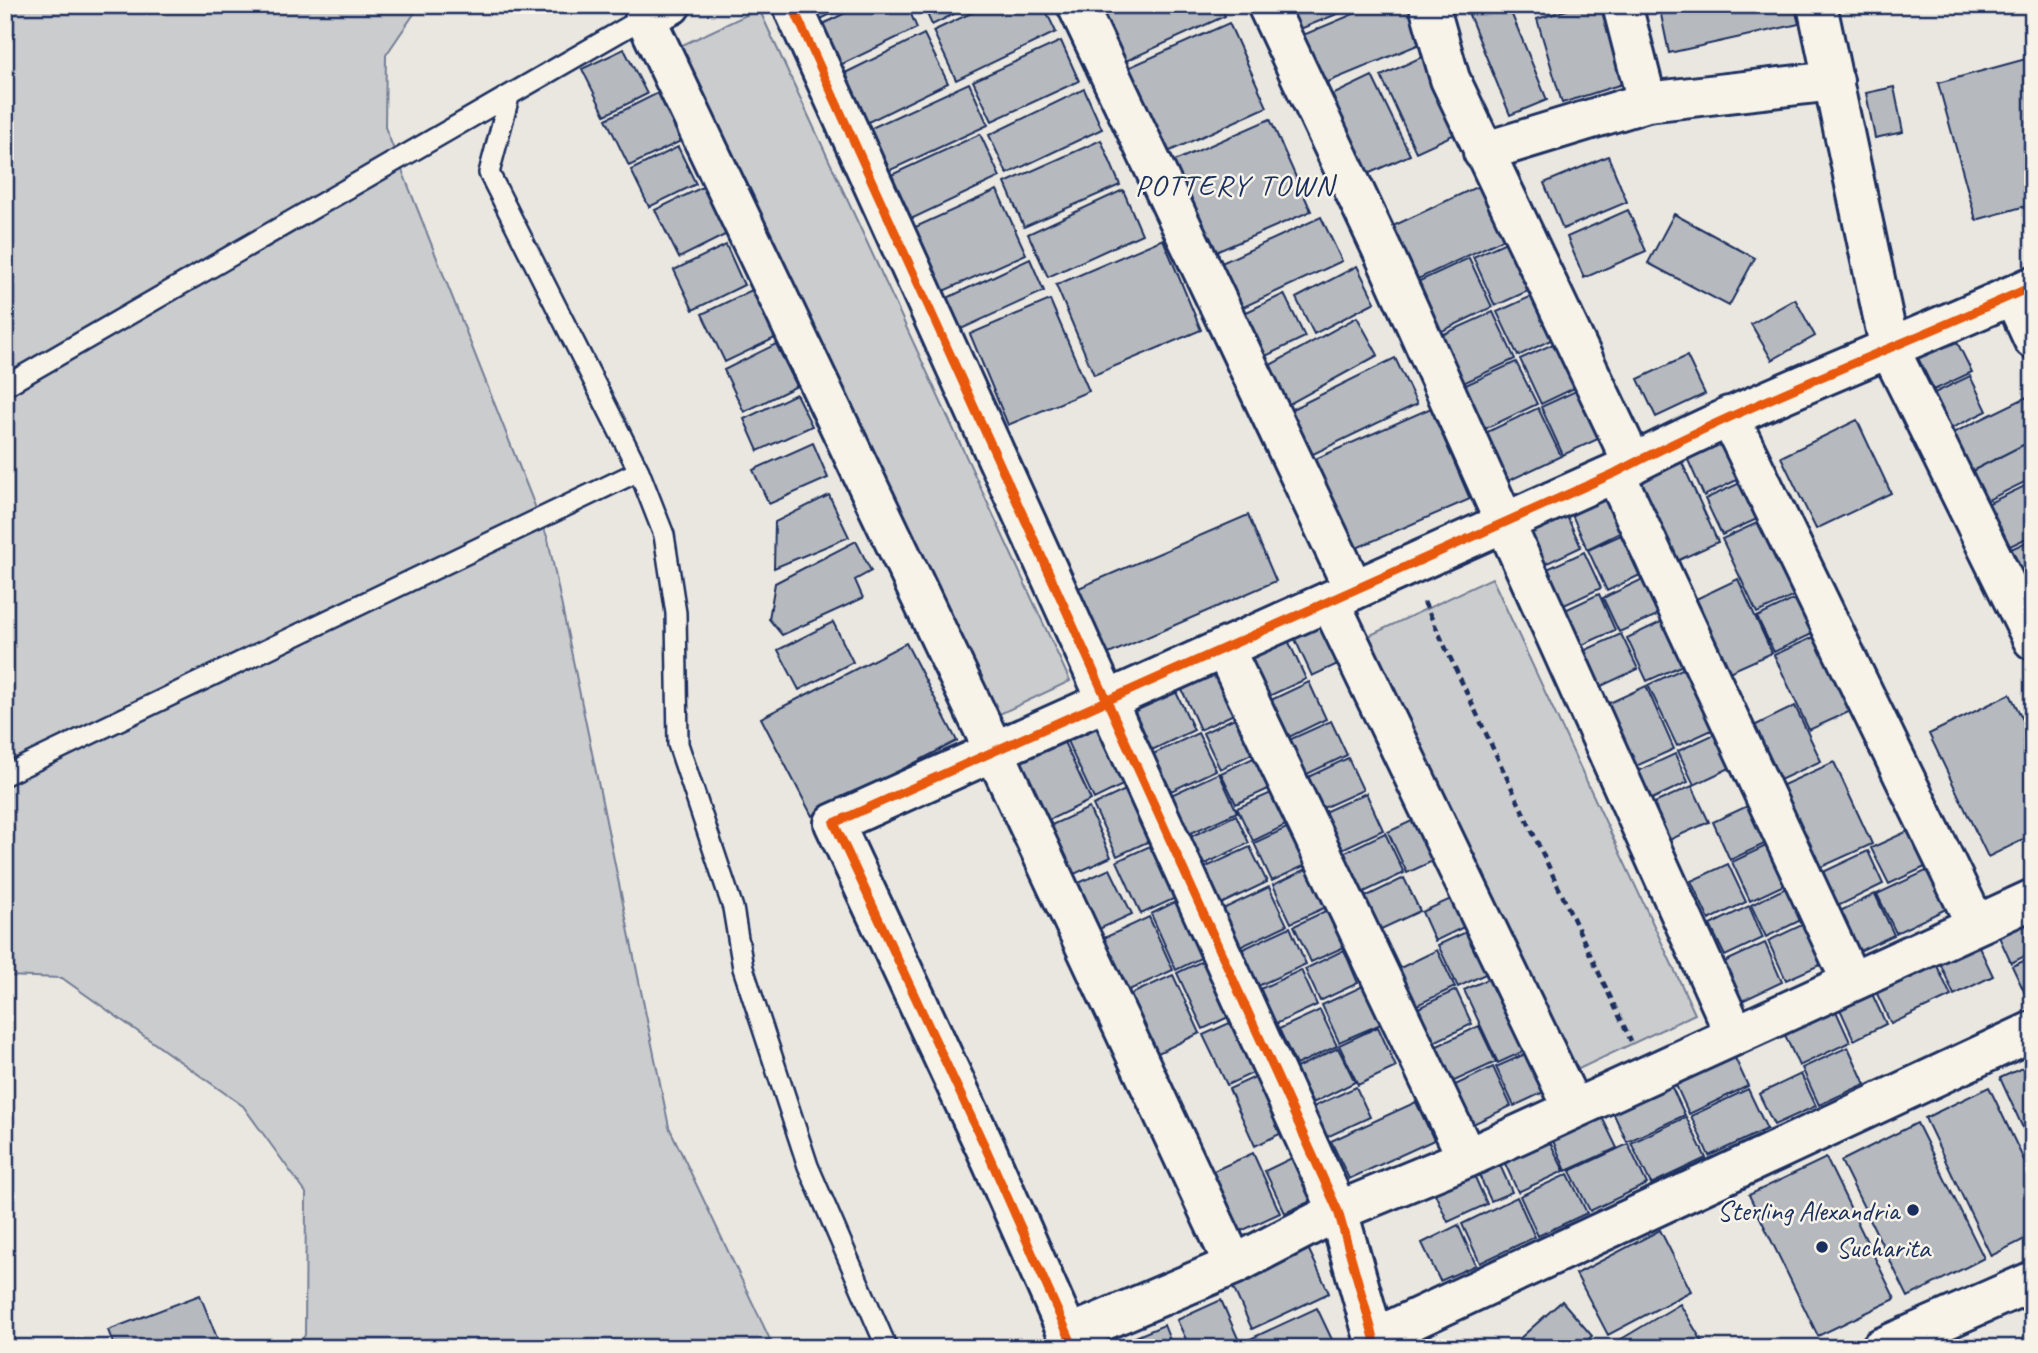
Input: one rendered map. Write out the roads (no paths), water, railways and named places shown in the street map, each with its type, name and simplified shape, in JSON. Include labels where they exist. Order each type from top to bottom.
[{"type":"street","points":[[792,5],[1338,1211],[1374,1343],[2033,1031]]},
{"type":"street","points":[[1077,5],[1573,1108]]},
{"type":"street","points":[[1268,5],[1735,1035]]},
{"type":"street","points":[[1429,5],[1450,79],[1851,981]]},
{"type":"street","points":[[1622,5],[1647,102]]},
{"type":"street","points":[[1817,5],[1890,350],[2033,640]]},
{"type":"street","points":[[658,11],[995,753],[1234,1265]]},
{"type":"street","points":[[1483,152],[1647,102],[1834,81]]},
{"type":"street","points":[[2033,339],[2023,290],[1890,350],[1729,416],[1624,469],[1505,523],[995,753],[834,822],[1071,1341],[1234,1265],[1338,1211],[1467,1158],[2033,899]]},
{"type":"street","points":[[1729,416],[1976,925]]},
{"type":"street","points":[[1224,648],[1467,1158]]},
{"type":"street","points":[[1881,1348],[2033,1281]]},
{"type":"lane","points":[[5,387],[658,11]]},
{"type":"lane","points":[[509,97],[489,173],[639,471],[664,535],[676,612],[678,744],[733,908],[743,968],[808,1166],[887,1348]]},
{"type":"lane","points":[[5,775],[639,471]]},
{"type":"place","name":"Sterling Alexandria","points":[[1913,1210]]},
{"type":"place","name":"Sucharita","points":[[1822,1247]]},
{"type":"district","name":"POTTERY TOWN","points":[[1235,185]]}]
